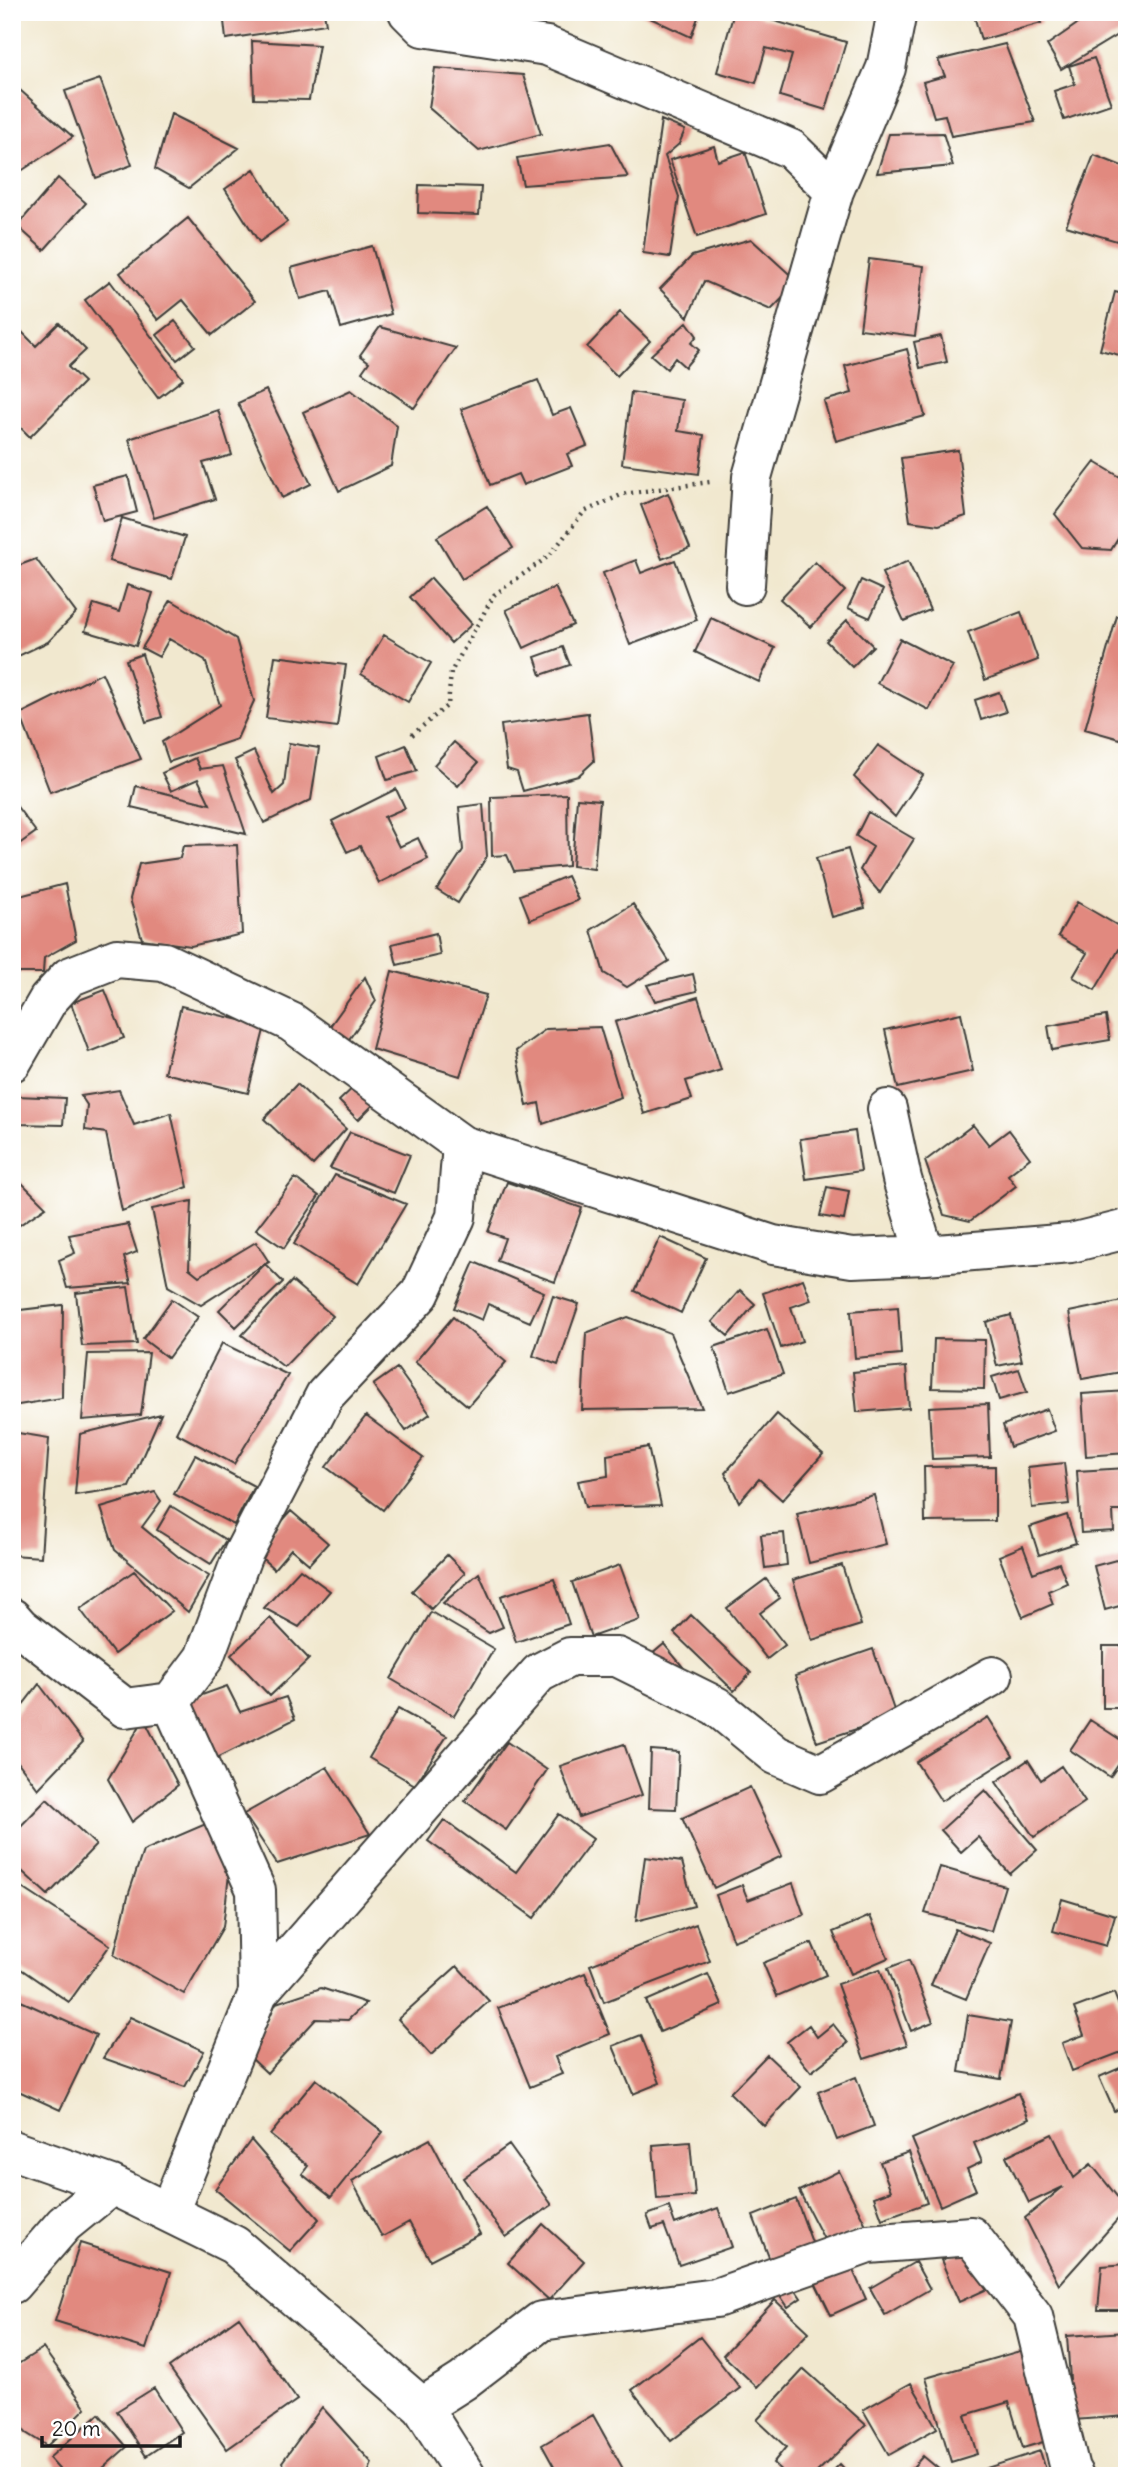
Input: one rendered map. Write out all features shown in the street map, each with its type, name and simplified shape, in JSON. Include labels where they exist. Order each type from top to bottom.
[{"type":"street","points":[[408,12],[423,27],[547,46],[791,149],[834,191]]},
{"type":"street","points":[[745,585],[752,477],[834,191],[886,68],[897,12]]},
{"type":"street","points":[[12,1062],[48,1000],[69,977],[117,958],[164,962],[291,1023],[462,1145],[773,1245],[852,1258],[925,1255],[1070,1243],[1127,1229]]},
{"type":"street","points":[[887,1108],[902,1179],[925,1255]]},
{"type":"street","points":[[12,1618],[125,1708],[171,1702],[204,1658],[243,1554],[325,1395],[420,1294],[456,1217],[462,1145]]},
{"type":"street","points":[[169,2212],[258,1993],[539,1673],[570,1657],[617,1657],[716,1706],[776,1755],[820,1774],[993,1676]]},
{"type":"street","points":[[171,1702],[256,1890],[258,1993]]},
{"type":"street","points":[[12,2150],[112,2185],[234,2245],[422,2407],[466,2476]]},
{"type":"street","points":[[12,2284],[64,2224],[112,2185]]},
{"type":"street","points":[[422,2407],[463,2381],[541,2322],[716,2298],[868,2244],[971,2236],[1033,2316],[1070,2469],[1074,2476]]},
{"type":"path","points":[[412,735],[448,705],[451,672],[494,595],[549,555],[584,512],[623,494],[752,477]]},
{"type":"building","points":[[223,12],[324,12],[326,24],[226,39]]},
{"type":"building","points":[[477,12],[545,12],[543,24]]},
{"type":"building","points":[[637,12],[700,12],[691,37]]},
{"type":"building","points":[[734,12],[744,12],[846,42],[826,110],[780,96],[792,55],[766,48],[756,83],[717,72]]},
{"type":"building","points":[[973,12],[1036,12],[1041,23],[981,40]]},
{"type":"building","points":[[1088,12],[1125,12],[1127,29],[1061,69],[1047,45],[1090,15]]},
{"type":"building","points":[[252,41],[319,45],[309,100],[254,99]]},
{"type":"building","points":[[1005,44],[1035,122],[951,136],[945,115],[934,117],[923,82],[945,76],[938,60]]},
{"type":"building","points":[[1094,58],[1111,104],[1064,120],[1054,91],[1075,84],[1069,66]]},
{"type":"building","points":[[435,68],[523,75],[541,134],[479,151],[429,108]]},
{"type":"building","points":[[100,79],[132,165],[96,178],[65,91]]},
{"type":"building","points":[[12,83],[73,137],[12,177]]},
{"type":"building","points":[[171,114],[239,148],[189,188],[155,169]]},
{"type":"building","points":[[661,120],[685,130],[679,144],[665,156],[679,197],[670,257],[643,253]]},
{"type":"building","points":[[943,133],[953,166],[877,173],[889,134]]},
{"type":"building","points":[[610,143],[628,177],[523,185],[517,158]]},
{"type":"building","points":[[714,146],[718,161],[745,152],[766,214],[697,237],[670,160]]},
{"type":"building","points":[[1094,155],[1127,168],[1127,244],[1066,226]]},
{"type":"building","points":[[254,169],[287,222],[259,242],[225,189]]},
{"type":"building","points":[[58,178],[86,203],[44,250],[17,226]]},
{"type":"building","points":[[419,185],[481,187],[479,215],[418,213]]},
{"type":"building","points":[[188,218],[255,301],[212,335],[183,300],[158,320],[120,273]]},
{"type":"building","points":[[751,239],[798,282],[771,310],[704,281],[688,317],[660,289],[692,256]]},
{"type":"building","points":[[372,246],[391,314],[341,328],[330,291],[300,299],[291,268]]},
{"type":"building","points":[[869,259],[924,266],[915,336],[860,329]]},
{"type":"building","points":[[110,281],[183,379],[158,398],[85,300]]},
{"type":"building","points":[[1115,292],[1127,295],[1127,357],[1100,350]]},
{"type":"building","points":[[620,312],[650,341],[617,376],[587,347]]},
{"type":"building","points":[[175,321],[195,346],[177,360],[157,335]]},
{"type":"building","points":[[12,322],[36,346],[59,323],[86,350],[68,367],[84,382],[30,437],[12,419]]},
{"type":"building","points":[[687,322],[697,336],[691,343],[699,350],[685,367],[675,358],[667,369],[651,355]]},
{"type":"building","points":[[380,327],[456,348],[414,408],[362,372],[369,362],[360,355]]},
{"type":"building","points":[[941,336],[947,362],[920,368],[914,342]]},
{"type":"building","points":[[907,349],[925,416],[836,441],[824,401],[852,393],[845,366]]},
{"type":"building","points":[[538,380],[552,415],[571,408],[587,446],[567,454],[572,466],[523,485],[518,474],[490,485],[461,409]]},
{"type":"building","points":[[266,390],[311,484],[282,498],[238,403]]},
{"type":"building","points":[[351,390],[397,426],[391,466],[339,491],[303,412]]},
{"type":"building","points":[[631,392],[682,400],[678,431],[704,435],[699,474],[622,464]]},
{"type":"building","points":[[218,410],[232,455],[203,463],[215,499],[154,518],[129,439]]},
{"type":"building","points":[[958,450],[966,516],[939,525],[910,521],[901,458]]},
{"type":"building","points":[[1095,462],[1127,481],[1127,524],[1111,550],[1082,548],[1055,514]]},
{"type":"building","points":[[128,476],[137,512],[103,521],[93,485]]},
{"type":"building","points":[[668,493],[690,548],[662,559],[641,505]]},
{"type":"building","points":[[487,506],[513,548],[462,579],[437,537]]},
{"type":"building","points":[[122,518],[185,537],[172,579],[109,561]]},
{"type":"building","points":[[36,559],[76,613],[48,642],[12,659],[12,568]]},
{"type":"building","points":[[636,560],[641,573],[675,560],[697,620],[630,645],[603,573]]},
{"type":"building","points":[[908,561],[930,610],[904,621],[882,573]]},
{"type":"building","points":[[815,562],[845,591],[811,627],[780,599]]},
{"type":"building","points":[[431,578],[472,624],[451,643],[410,597]]},
{"type":"building","points":[[861,580],[883,590],[870,618],[848,608]]},
{"type":"building","points":[[127,585],[153,593],[136,646],[85,631],[94,604],[119,612]]},
{"type":"building","points":[[555,587],[573,625],[524,648],[506,610]]},
{"type":"building","points":[[171,600],[236,639],[254,701],[237,739],[169,762],[162,742],[220,705],[205,660],[169,639],[159,657],[142,648]]},
{"type":"building","points":[[1021,612],[1038,660],[985,680],[968,632]]},
{"type":"building","points":[[1117,616],[1127,618],[1127,741],[1085,729]]},
{"type":"building","points":[[711,618],[775,648],[759,682],[695,652]]},
{"type":"building","points":[[847,620],[873,646],[852,667],[826,641]]},
{"type":"building","points":[[384,635],[431,663],[408,702],[361,674]]},
{"type":"building","points":[[900,639],[953,666],[929,710],[877,683]]},
{"type":"building","points":[[563,647],[570,665],[541,675],[535,657]]},
{"type":"building","points":[[142,654],[162,717],[146,722],[126,660]]},
{"type":"building","points":[[275,656],[346,665],[337,727],[266,718]]},
{"type":"building","points":[[102,673],[141,759],[50,792],[20,714]]},
{"type":"building","points":[[999,692],[1006,712],[981,720],[975,700]]},
{"type":"building","points":[[588,713],[594,761],[578,776],[523,791],[517,772],[507,769],[501,725]]},
{"type":"building","points":[[454,742],[478,763],[458,786],[434,765]]},
{"type":"building","points":[[289,743],[319,748],[311,800],[264,823],[235,760],[254,751],[274,794],[284,785]]},
{"type":"building","points":[[406,745],[417,771],[387,780],[379,756]]},
{"type":"building","points":[[878,745],[923,775],[895,817],[854,777]]},
{"type":"building","points":[[195,758],[200,769],[223,766],[246,834],[131,807],[136,786],[210,804],[198,779],[171,791],[162,773]]},
{"type":"building","points":[[396,789],[405,808],[384,817],[399,847],[418,838],[428,859],[379,883],[360,846],[347,852],[332,821]]},
{"type":"building","points":[[567,794],[568,866],[514,871],[507,855],[492,856],[491,797]]},
{"type":"building","points":[[577,798],[600,800],[594,869],[572,866]]},
{"type":"building","points":[[12,800],[36,832],[12,849]]},
{"type":"building","points":[[483,804],[487,856],[458,903],[437,890],[463,850],[459,807]]},
{"type":"building","points":[[868,812],[914,839],[880,893],[860,870],[873,847],[856,836]]},
{"type":"building","points":[[237,845],[242,934],[191,946],[142,939],[130,899],[139,864],[180,858],[183,846]]},
{"type":"building","points":[[848,849],[865,908],[832,917],[816,858]]},
{"type":"building","points":[[567,876],[578,900],[530,920],[520,895]]},
{"type":"building","points":[[65,884],[76,940],[44,958],[43,973],[13,973],[12,898]]},
{"type":"building","points":[[1077,902],[1127,931],[1127,936],[1095,990],[1073,977],[1087,953],[1058,936]]},
{"type":"building","points":[[633,904],[669,961],[627,987],[604,973],[591,930]]},
{"type":"building","points":[[436,933],[440,955],[397,965],[392,944]]},
{"type":"building","points":[[392,971],[486,995],[460,1076],[372,1049]]},
{"type":"building","points":[[693,974],[697,991],[655,1001],[647,985]]},
{"type":"building","points":[[365,977],[376,1001],[347,1042],[328,1029]]},
{"type":"building","points":[[105,990],[124,1038],[89,1052],[71,1003]]},
{"type":"building","points":[[698,997],[721,1070],[686,1081],[692,1099],[644,1114],[615,1022]]},
{"type":"building","points":[[181,1006],[265,1026],[248,1093],[164,1073]]},
{"type":"building","points":[[961,1013],[973,1071],[898,1088],[885,1030]]},
{"type":"building","points":[[1106,1016],[1110,1040],[1052,1050],[1048,1026]]},
{"type":"building","points":[[600,1027],[621,1097],[543,1124],[539,1103],[527,1106],[516,1051],[546,1029]]},
{"type":"building","points":[[297,1084],[346,1129],[313,1165],[264,1119]]},
{"type":"building","points":[[356,1085],[374,1104],[358,1120],[339,1101]]},
{"type":"building","points":[[119,1090],[134,1125],[171,1113],[188,1187],[122,1211],[106,1133],[85,1130],[87,1105],[81,1096]]},
{"type":"building","points":[[16,1096],[65,1098],[63,1125],[15,1124]]},
{"type":"building","points":[[973,1125],[989,1145],[1009,1130],[1030,1158],[1008,1175],[1016,1186],[970,1221],[944,1215],[925,1161]]},
{"type":"building","points":[[855,1131],[861,1171],[806,1179],[800,1139]]},
{"type":"building","points":[[350,1132],[410,1155],[394,1193],[330,1168]]},
{"type":"building","points":[[12,1173],[46,1207],[12,1230]]},
{"type":"building","points":[[335,1175],[406,1204],[358,1284],[294,1244]]},
{"type":"building","points":[[295,1178],[319,1196],[284,1248],[256,1229]]},
{"type":"building","points":[[507,1182],[582,1208],[555,1282],[497,1261],[505,1238],[488,1232]]},
{"type":"building","points":[[827,1187],[849,1191],[844,1220],[820,1216]]},
{"type":"building","points":[[192,1201],[189,1268],[199,1276],[256,1242],[269,1262],[201,1305],[168,1286],[152,1209]]},
{"type":"building","points":[[128,1224],[137,1252],[124,1257],[131,1283],[67,1288],[59,1260],[75,1253],[69,1235]]},
{"type":"building","points":[[660,1237],[706,1258],[681,1313],[635,1291]]},
{"type":"building","points":[[474,1262],[544,1292],[530,1322],[488,1304],[482,1320],[454,1308]]},
{"type":"building","points":[[265,1264],[283,1282],[236,1327],[219,1310]]},
{"type":"building","points":[[803,1279],[811,1300],[791,1307],[802,1341],[781,1348],[763,1293]]},
{"type":"building","points":[[292,1281],[333,1316],[284,1367],[242,1335]]},
{"type":"building","points":[[128,1287],[137,1344],[82,1346],[76,1293]]},
{"type":"building","points":[[740,1290],[755,1304],[728,1336],[712,1322]]},
{"type":"building","points":[[553,1296],[579,1304],[558,1365],[533,1356]]},
{"type":"building","points":[[172,1299],[198,1317],[168,1358],[143,1339]]},
{"type":"building","points":[[1127,1300],[1127,1371],[1082,1379],[1069,1312]]},
{"type":"building","points":[[63,1305],[62,1398],[12,1406],[12,1311]]},
{"type":"building","points":[[898,1307],[901,1354],[855,1358],[851,1311]]},
{"type":"building","points":[[1011,1315],[1022,1361],[997,1366],[986,1322]]},
{"type":"building","points":[[453,1317],[506,1362],[468,1406],[415,1362]]},
{"type":"building","points":[[628,1317],[670,1333],[702,1408],[582,1410],[586,1333]]},
{"type":"building","points":[[767,1329],[783,1374],[729,1392],[714,1347]]},
{"type":"building","points":[[934,1339],[985,1340],[984,1389],[932,1388]]},
{"type":"building","points":[[222,1343],[288,1375],[234,1464],[176,1433]]},
{"type":"building","points":[[149,1353],[141,1415],[82,1420],[88,1354]]},
{"type":"building","points":[[906,1367],[909,1408],[857,1412],[853,1372]]},
{"type":"building","points":[[397,1368],[430,1414],[406,1431],[373,1385]]},
{"type":"building","points":[[1019,1369],[1027,1392],[999,1400],[992,1377]]},
{"type":"building","points":[[1127,1391],[1127,1453],[1086,1456],[1082,1394]]},
{"type":"building","points":[[988,1404],[990,1457],[932,1459],[929,1407]]},
{"type":"building","points":[[1047,1409],[1055,1431],[1010,1447],[1003,1425]]},
{"type":"building","points":[[161,1414],[129,1487],[75,1495],[80,1434]]},
{"type":"building","points":[[777,1414],[823,1454],[782,1500],[759,1479],[739,1502],[725,1473]]},
{"type":"building","points":[[366,1416],[423,1458],[383,1510],[326,1467]]},
{"type":"building","points":[[12,1432],[49,1438],[41,1557],[12,1555]]},
{"type":"building","points":[[648,1447],[661,1505],[585,1507],[578,1481],[608,1476],[607,1455]]},
{"type":"building","points":[[195,1455],[254,1486],[234,1525],[174,1494]]},
{"type":"building","points":[[1064,1463],[1069,1504],[1032,1508],[1028,1467]]},
{"type":"building","points":[[995,1466],[995,1521],[925,1522],[924,1467]]},
{"type":"building","points":[[1127,1468],[1127,1511],[1113,1511],[1114,1531],[1081,1533],[1077,1471]]},
{"type":"building","points":[[155,1492],[161,1501],[142,1527],[181,1559],[209,1576],[188,1612],[115,1550],[101,1508]]},
{"type":"building","points":[[874,1495],[886,1544],[809,1563],[797,1514]]},
{"type":"building","points":[[171,1506],[226,1540],[211,1564],[157,1530]]},
{"type":"building","points":[[291,1511],[328,1543],[309,1564],[291,1549],[274,1569],[255,1552]]},
{"type":"building","points":[[1067,1515],[1076,1543],[1039,1555],[1030,1527]]},
{"type":"building","points":[[784,1533],[787,1565],[765,1568],[761,1535]]},
{"type":"building","points":[[1023,1546],[1033,1573],[1059,1563],[1067,1583],[1048,1591],[1053,1604],[1023,1617],[999,1556]]},
{"type":"building","points":[[447,1555],[465,1573],[431,1609],[412,1591]]},
{"type":"building","points":[[1127,1557],[1127,1604],[1105,1610],[1094,1566]]},
{"type":"building","points":[[620,1565],[640,1620],[591,1637],[572,1582]]},
{"type":"building","points":[[842,1565],[861,1625],[812,1640],[793,1580]]},
{"type":"building","points":[[300,1569],[330,1591],[299,1627],[264,1608]]},
{"type":"building","points":[[134,1571],[172,1611],[114,1654],[80,1609]]},
{"type":"building","points":[[479,1573],[503,1627],[489,1633],[443,1603]]},
{"type":"building","points":[[554,1579],[569,1624],[516,1642],[501,1596]]},
{"type":"building","points":[[766,1579],[780,1598],[760,1613],[785,1645],[767,1659],[727,1608]]},
{"type":"building","points":[[431,1612],[494,1649],[454,1716],[391,1679]]},
{"type":"building","points":[[691,1615],[751,1673],[734,1691],[674,1633]]},
{"type":"building","points":[[270,1618],[309,1659],[270,1696],[231,1655]]},
{"type":"building","points":[[664,1644],[684,1668],[664,1684],[645,1660]]},
{"type":"building","points":[[1103,1646],[1127,1646],[1127,1708],[1103,1708]]},
{"type":"building","points":[[873,1649],[896,1716],[817,1742],[795,1676]]},
{"type":"building","points":[[39,1684],[83,1742],[38,1789],[12,1754],[12,1719]]},
{"type":"building","points":[[227,1686],[240,1712],[286,1697],[295,1719],[213,1760],[188,1700]]},
{"type":"building","points":[[398,1709],[447,1736],[415,1785],[369,1758]]},
{"type":"building","points":[[988,1717],[1013,1756],[941,1801],[916,1762]]},
{"type":"building","points":[[144,1719],[178,1785],[132,1822],[108,1779]]},
{"type":"building","points":[[1090,1720],[1127,1744],[1127,1752],[1110,1777],[1070,1750]]},
{"type":"building","points":[[507,1742],[547,1770],[506,1830],[465,1801]]},
{"type":"building","points":[[624,1744],[642,1795],[579,1817],[560,1766]]},
{"type":"building","points":[[651,1750],[679,1752],[676,1809],[649,1808]]},
{"type":"building","points":[[1028,1760],[1041,1780],[1061,1766],[1085,1802],[1034,1837],[996,1782]]},
{"type":"building","points":[[327,1767],[370,1834],[277,1864],[244,1814]]},
{"type":"building","points":[[750,1787],[782,1856],[714,1888],[682,1818]]},
{"type":"building","points":[[985,1790],[1037,1850],[1010,1874],[978,1837],[961,1852],[941,1830]]},
{"type":"building","points":[[47,1799],[96,1845],[48,1895],[12,1862],[12,1835]]},
{"type":"building","points":[[559,1814],[593,1839],[534,1918],[428,1841],[444,1820],[516,1872]]},
{"type":"building","points":[[208,1823],[229,1874],[223,1927],[184,1994],[114,1955],[128,1896],[143,1851]]},
{"type":"building","points":[[645,1857],[682,1862],[694,1906],[636,1921]]},
{"type":"building","points":[[940,1867],[1005,1886],[991,1931],[925,1913]]},
{"type":"building","points":[[12,1881],[110,1945],[69,2002],[12,1963]]},
{"type":"building","points":[[793,1883],[804,1915],[733,1941],[716,1895],[742,1885],[748,1900]]},
{"type":"building","points":[[1062,1899],[1115,1915],[1106,1946],[1053,1931]]},
{"type":"building","points":[[870,1916],[888,1958],[851,1974],[833,1932]]},
{"type":"building","points":[[696,1924],[710,1961],[604,2002],[590,1965]]},
{"type":"building","points":[[955,1929],[990,1943],[966,1999],[931,1985]]},
{"type":"building","points":[[812,1943],[826,1975],[777,1996],[763,1963]]},
{"type":"building","points":[[909,1960],[933,2022],[911,2031],[888,1968]]},
{"type":"building","points":[[457,1966],[489,2001],[431,2055],[398,2019]]},
{"type":"building","points":[[880,1969],[907,2045],[864,2059],[837,1984]]},
{"type":"building","points":[[585,1973],[610,2034],[555,2057],[562,2074],[530,2087],[498,2008]]},
{"type":"building","points":[[708,1974],[722,2005],[660,2032],[646,2001]]},
{"type":"building","points":[[321,1988],[366,2003],[348,2020],[316,2019],[267,2073],[250,2057],[276,2003]]},
{"type":"building","points":[[1114,1993],[1127,2027],[1127,2050],[1072,2071],[1062,2043],[1084,2035],[1074,2008]]},
{"type":"building","points":[[12,1997],[96,2035],[60,2110],[12,2088]]},
{"type":"building","points":[[968,2015],[1011,2022],[1001,2079],[959,2072]]},
{"type":"building","points":[[130,2017],[204,2051],[185,2087],[103,2058]]},
{"type":"building","points":[[833,2024],[848,2043],[811,2072],[787,2042],[809,2025],[817,2037]]},
{"type":"building","points":[[641,2035],[660,2083],[633,2094],[613,2046]]},
{"type":"building","points":[[767,2055],[801,2087],[764,2126],[730,2093]]},
{"type":"building","points":[[1127,2065],[1127,2105],[1114,2111],[1099,2077]]},
{"type":"building","points":[[856,2077],[874,2126],[837,2140],[818,2092]]},
{"type":"building","points":[[316,2079],[383,2132],[331,2197],[302,2174],[308,2166],[270,2135]]},
{"type":"building","points":[[1018,2093],[1029,2119],[974,2143],[982,2162],[967,2169],[976,2190],[940,2206],[912,2139]]},
{"type":"building","points":[[1052,2134],[1074,2178],[1091,2164],[1127,2209],[1059,2285],[1025,2218],[1063,2187],[1029,2203],[1006,2156]]},
{"type":"building","points":[[430,2139],[480,2234],[430,2260],[409,2222],[382,2237],[352,2181]]},
{"type":"building","points":[[251,2140],[319,2219],[290,2251],[215,2189]]},
{"type":"building","points":[[1127,2140],[1127,2171],[1123,2171],[1121,2141]]},
{"type":"building","points":[[690,2142],[695,2196],[657,2199],[653,2145]]},
{"type":"building","points":[[509,2145],[552,2205],[506,2237],[463,2178]]},
{"type":"building","points":[[909,2152],[927,2203],[882,2219],[874,2197],[891,2191],[880,2162]]},
{"type":"building","points":[[839,2171],[866,2225],[827,2245],[799,2191]]},
{"type":"building","points":[[796,2199],[814,2248],[772,2265],[753,2216]]},
{"type":"building","points":[[669,2207],[675,2224],[718,2208],[732,2247],[679,2265],[664,2225],[652,2229],[647,2215]]},
{"type":"building","points":[[543,2224],[584,2261],[549,2300],[508,2263]]},
{"type":"building","points":[[80,2243],[171,2272],[146,2349],[55,2321]]},
{"type":"building","points":[[976,2245],[994,2286],[959,2302],[941,2260]]},
{"type":"building","points":[[847,2257],[866,2299],[831,2315],[811,2274]]},
{"type":"building","points":[[915,2262],[930,2289],[885,2315],[870,2288]]},
{"type":"building","points":[[1127,2264],[1127,2310],[1098,2310],[1102,2266]]},
{"type":"building","points":[[788,2279],[801,2298],[788,2307],[775,2288]]},
{"type":"building","points":[[775,2300],[809,2332],[757,2387],[723,2355]]},
{"type":"building","points":[[239,2317],[297,2400],[227,2449],[169,2367]]},
{"type":"building","points":[[1125,2332],[1127,2416],[1060,2421],[1057,2379],[1070,2379],[1067,2336]]},
{"type":"building","points":[[700,2337],[740,2388],[671,2441],[632,2390]]},
{"type":"building","points":[[43,2348],[86,2408],[47,2446],[26,2433],[12,2414],[12,2368]]},
{"type":"building","points":[[1027,2349],[1053,2439],[1023,2448],[1009,2402],[965,2415],[977,2454],[951,2462],[926,2378]]},
{"type":"building","points":[[804,2369],[866,2425],[813,2476],[787,2476],[773,2463],[786,2447],[757,2420]]},
{"type":"building","points":[[911,2383],[937,2428],[889,2455],[863,2410]]},
{"type":"building","points":[[154,2388],[182,2432],[146,2456],[117,2411]]},
{"type":"building","points":[[322,2407],[372,2463],[367,2476],[291,2476],[282,2462]]},
{"type":"building","points":[[99,2414],[127,2447],[94,2476],[65,2476],[49,2458]]},
{"type":"building","points":[[593,2415],[627,2476],[559,2476],[542,2445]]},
{"type":"building","points":[[1040,2451],[1047,2473],[1040,2476],[976,2476],[974,2472]]},
{"type":"building","points":[[923,2456],[947,2476],[905,2476]]},
{"type":"building","points":[[840,2464],[851,2476],[828,2476]]}]
